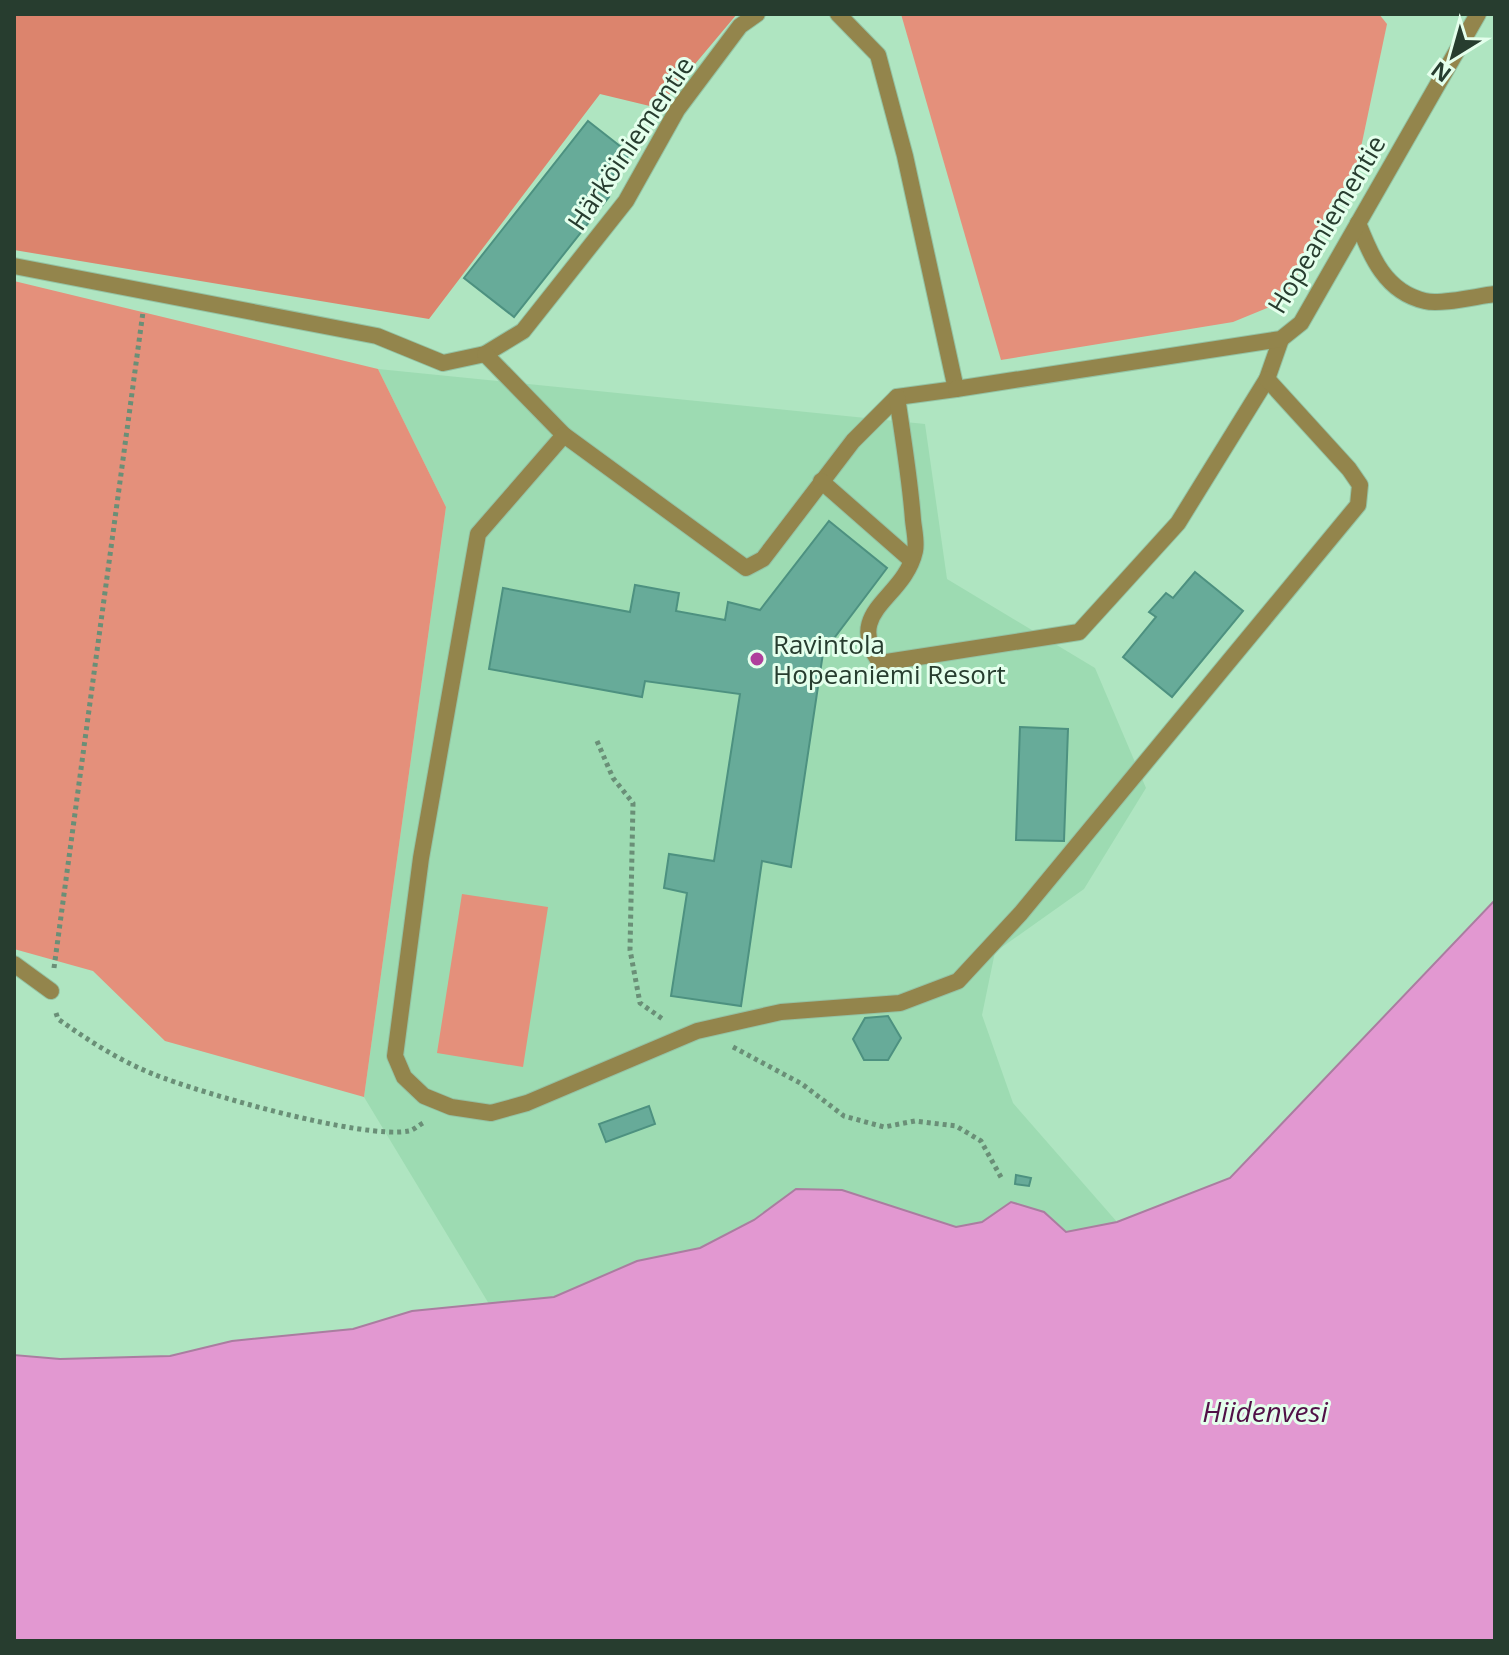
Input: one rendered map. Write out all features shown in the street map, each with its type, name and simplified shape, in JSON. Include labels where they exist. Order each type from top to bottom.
[{"type":"street","name":"Härköiniementie","points":[[14,266],[377,336],[443,363],[485,354],[523,331],[626,201],[677,110],[740,26],[757,14]]},
{"type":"street","points":[[838,14],[878,55],[912,184],[956,389]]},
{"type":"street","name":"Hopeaniementie","points":[[897,397],[1281,339],[1301,323],[1478,14]]},
{"type":"street","points":[[1358,223],[1372,257],[1387,281],[1426,301],[1495,294]]},
{"type":"street","points":[[897,397],[910,480],[915,550],[868,623],[867,644],[880,663],[1079,632],[1178,523],[1267,379],[1281,339]]},
{"type":"street","points":[[485,354],[564,435],[746,568],[763,559],[853,441],[897,397]]},
{"type":"street","points":[[564,435],[478,534],[421,858],[395,1056],[404,1077],[424,1096],[491,1113],[527,1103],[697,1031],[781,1012],[900,1003],[958,981],[1021,913],[1358,505],[1360,485],[1267,379]]},
{"type":"street","points":[[821,481],[911,560]]},
{"type":"street","points":[[14,964],[51,991]]},
{"type":"path","points":[[145,293],[51,991],[58,1019],[99,1048],[153,1074],[237,1101],[353,1127],[410,1131],[429,1119],[440,1102]]},
{"type":"shaded area","points":[[14,14],[737,14],[658,108],[600,94],[429,319],[14,250]]},
{"type":"shaded area","points":[[901,14],[1379,14],[1387,24],[1356,171],[1282,302],[1233,322],[1001,360]]},
{"type":"shaded area","points":[[14,281],[378,369],[446,507],[364,1097],[165,1041],[93,971],[14,949]]},
{"type":"shaded area","points":[[378,369],[925,424],[947,579],[1095,668],[1146,788],[1084,889],[995,952],[982,1015],[1013,1103],[1117,1222],[1066,1232],[1044,1212],[1011,1202],[982,1222],[956,1227],[842,1190],[796,1189],[754,1220],[700,1248],[637,1261],[555,1297],[489,1304],[364,1097],[446,507]]},
{"type":"shaded area","points":[[462,894],[548,907],[523,1067],[437,1053]]},
{"type":"water","name":"Hiidenvesi","points":[[1495,900],[1495,1641],[14,1641],[14,1355],[60,1359],[170,1356],[232,1341],[353,1329],[412,1311],[554,1297],[637,1261],[700,1248],[754,1220],[796,1189],[842,1190],[956,1227],[982,1222],[1011,1202],[1044,1212],[1066,1232],[1117,1222],[1230,1178]]},
{"type":"building","points":[[588,121],[630,154],[600,191],[609,197],[514,317],[464,278]]},
{"type":"building","points":[[829,521],[887,568],[823,653],[791,867],[762,861],[741,1006],[671,996],[687,893],[664,888],[669,854],[714,861],[740,694],[645,681],[642,697],[489,669],[503,588],[630,612],[635,585],[679,593],[676,611],[725,620],[728,602],[760,610]]},
{"type":"building","points":[[1195,572],[1243,611],[1172,697],[1123,657],[1156,617],[1149,612],[1166,593],[1173,598]]},
{"type":"building","points":[[1020,727],[1068,729],[1064,841],[1016,840]]},
{"type":"building","points":[[888,1016],[901,1038],[888,1060],[864,1060],[853,1039],[865,1018]]},
{"type":"building","points":[[649,1106],[655,1124],[606,1142],[599,1124]]},
{"type":"building","points":[[1016,1175],[1031,1178],[1029,1186],[1015,1184]]},
{"type":"place","name":"Ravintola Hopeaniemi Resort","points":[[757,659]]}]
